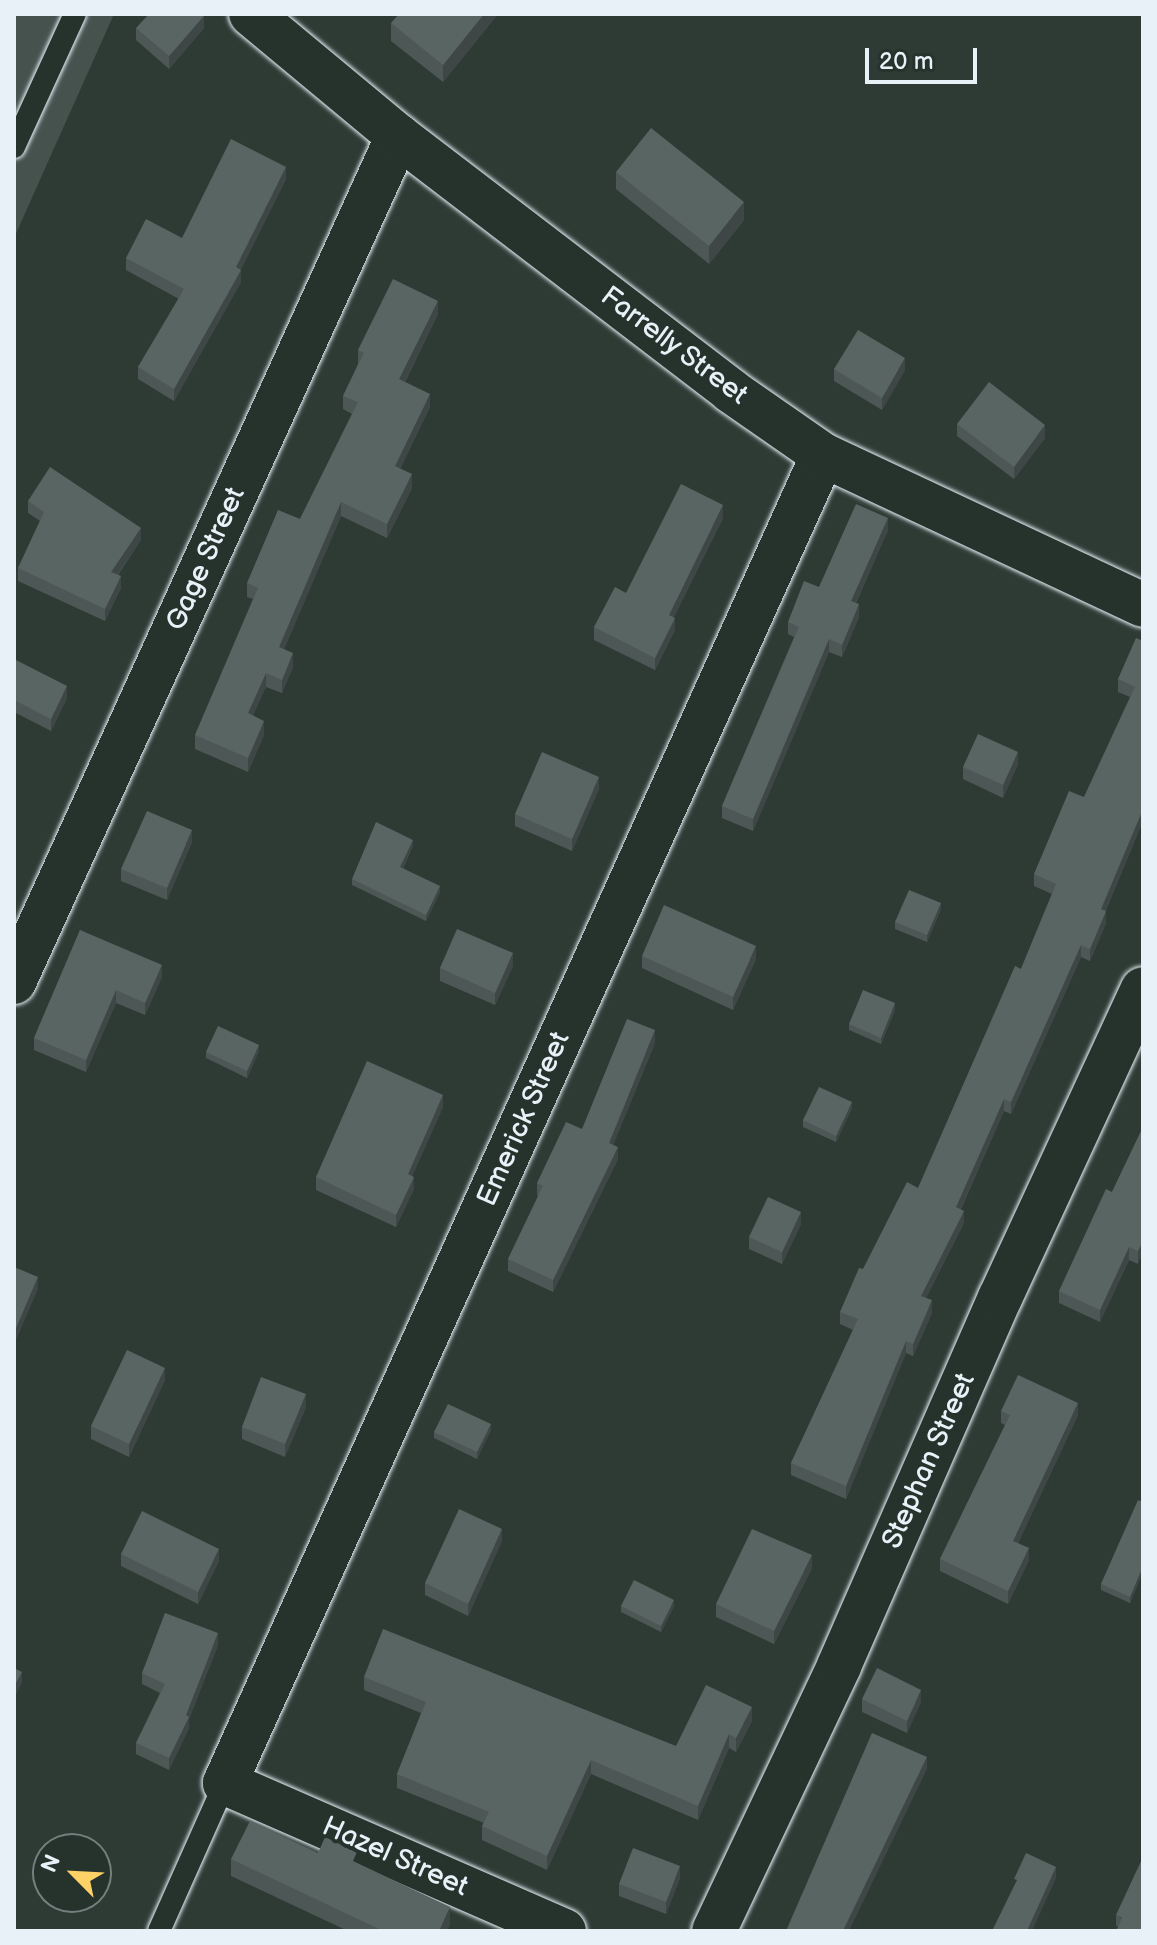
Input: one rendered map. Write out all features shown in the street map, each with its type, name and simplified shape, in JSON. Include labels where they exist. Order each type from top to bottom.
[{"type":"street","name":"Farrelly Street","points":[[251,14],[398,136],[731,391],[823,455],[1143,605]]},
{"type":"street","name":"Gage Street","points":[[14,982],[398,136]]},
{"type":"street","name":"Emerick Street","points":[[225,1783],[823,455]]},
{"type":"street","name":"Stephan Street","points":[[714,1931],[839,1666],[1000,1298],[1143,989]]},
{"type":"street","name":"Hazel Street","points":[[225,1783],[564,1931]]},
{"type":"lane","points":[[14,147],[75,14]]},
{"type":"lane","points":[[159,1931],[225,1783]]},
{"type":"shaded area","points":[[14,14],[114,14],[14,238]]},
{"type":"building","points":[[149,14],[204,16],[169,56],[136,28]]},
{"type":"building","points":[[399,14],[484,14],[443,65],[391,23]]},
{"type":"building","points":[[651,128],[744,202],[709,246],[616,172]]},
{"type":"building","points":[[231,139],[286,167],[236,267],[241,270],[174,389],[138,367],[184,289],[126,258],[146,219],[182,238]]},
{"type":"building","points":[[393,279],[438,301],[399,379],[430,394],[395,466],[412,474],[387,524],[341,502],[279,647],[293,653],[282,680],[266,673],[248,713],[264,721],[248,758],[195,735],[258,588],[247,583],[278,510],[300,519],[358,402],[343,396],[364,353],[358,350]]},
{"type":"building","points":[[858,330],[905,358],[882,398],[834,369]]},
{"type":"building","points":[[989,382],[1045,425],[1014,467],[957,424]]},
{"type":"building","points":[[50,467],[141,528],[111,572],[121,576],[105,609],[18,568],[44,512],[28,501]]},
{"type":"building","points":[[681,484],[723,505],[669,615],[675,618],[655,658],[594,627],[615,587],[626,593]]},
{"type":"building","points":[[856,504],[888,518],[851,601],[859,604],[842,645],[829,639],[753,819],[722,806],[799,627],[788,622],[804,581],[819,587]]},
{"type":"building","points":[[1136,638],[1143,641],[1143,809],[1101,909],[1106,911],[1090,949],[1081,945],[1011,1102],[1004,1099],[956,1207],[964,1211],[921,1296],[932,1300],[913,1344],[906,1341],[846,1486],[791,1463],[858,1319],[840,1312],[859,1268],[863,1269],[907,1182],[918,1188],[1015,966],[1021,969],[1056,884],[1034,874],[1069,791],[1084,797],[1135,687],[1118,679]]},
{"type":"building","points":[[14,659],[67,686],[51,719],[14,700]]},
{"type":"building","points":[[978,734],[1018,752],[1003,785],[963,767]]},
{"type":"building","points":[[542,752],[599,777],[572,839],[515,814]]},
{"type":"building","points":[[147,811],[192,830],[167,888],[121,869]]},
{"type":"building","points":[[376,822],[413,840],[400,867],[440,886],[426,915],[352,879]]},
{"type":"building","points":[[909,890],[941,903],[927,935],[895,922]]},
{"type":"building","points":[[664,905],[756,946],[733,997],[642,956]]},
{"type":"building","points":[[457,929],[513,953],[495,993],[440,968]]},
{"type":"building","points":[[80,930],[162,965],[145,1003],[116,990],[86,1060],[34,1038]]},
{"type":"building","points":[[863,990],[895,1003],[881,1038],[849,1024]]},
{"type":"building","points":[[627,1019],[655,1030],[609,1143],[618,1147],[553,1280],[508,1259],[543,1186],[537,1183],[566,1122],[582,1129]]},
{"type":"building","points":[[218,1026],[259,1045],[247,1071],[206,1052]]},
{"type":"building","points":[[367,1061],[443,1095],[408,1174],[414,1177],[396,1215],[316,1177]]},
{"type":"building","points":[[819,1087],[852,1102],[836,1136],[803,1120]]},
{"type":"building","points":[[1143,1127],[1143,1241],[1138,1251],[1129,1247],[1100,1310],[1059,1291],[1106,1189],[1112,1192]]},
{"type":"building","points":[[768,1197],[801,1212],[782,1252],[749,1237]]},
{"type":"building","points":[[14,1267],[38,1277],[14,1333]]},
{"type":"building","points":[[127,1350],[165,1368],[129,1444],[91,1426]]},
{"type":"building","points":[[1018,1375],[1078,1403],[1013,1541],[1029,1548],[1008,1591],[940,1559],[1010,1415],[1001,1411]]},
{"type":"building","points":[[261,1377],[306,1394],[285,1444],[242,1427]]},
{"type":"building","points":[[448,1404],[491,1424],[477,1452],[434,1432]]},
{"type":"building","points":[[1138,1500],[1143,1502],[1143,1566],[1130,1597],[1101,1584]]},
{"type":"building","points":[[459,1509],[502,1529],[468,1604],[425,1583]]},
{"type":"building","points":[[142,1511],[219,1549],[198,1592],[121,1554]]},
{"type":"building","points":[[752,1529],[812,1555],[774,1631],[716,1604]]},
{"type":"building","points":[[634,1580],[674,1600],[661,1626],[621,1606]]},
{"type":"building","points":[[165,1613],[218,1633],[186,1715],[189,1717],[169,1758],[136,1743],[165,1684],[142,1673]]},
{"type":"building","points":[[383,1629],[676,1746],[706,1685],[752,1707],[736,1738],[729,1734],[698,1806],[591,1760],[547,1856],[482,1826],[489,1812],[397,1774],[426,1702],[364,1677]]},
{"type":"building","points":[[14,1668],[22,1672],[14,1687]]},
{"type":"building","points":[[877,1668],[921,1690],[907,1721],[862,1699]]},
{"type":"building","points":[[872,1733],[927,1757],[843,1931],[786,1931]]},
{"type":"building","points":[[250,1821],[318,1853],[325,1837],[357,1852],[353,1861],[450,1907],[439,1931],[378,1931],[231,1859]]},
{"type":"building","points":[[633,1848],[680,1866],[666,1902],[619,1884]]},
{"type":"building","points":[[1026,1853],[1056,1867],[1027,1931],[992,1931],[1017,1880],[1014,1879]]},
{"type":"building","points":[[1143,1857],[1143,1931],[1116,1931],[1122,1918],[1116,1915]]}]
